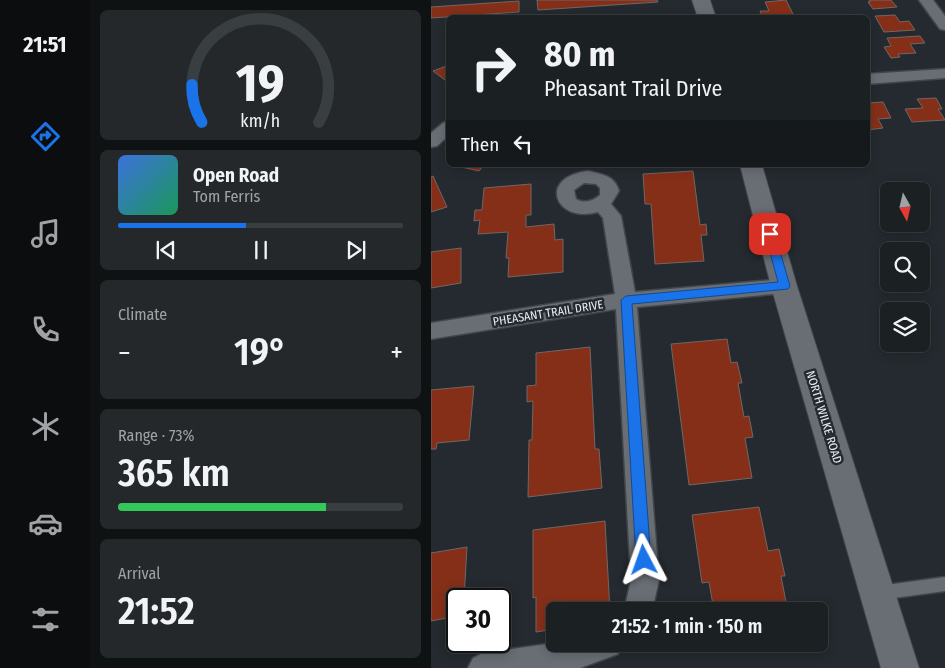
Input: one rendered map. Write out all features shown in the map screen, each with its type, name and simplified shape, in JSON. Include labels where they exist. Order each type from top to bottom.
[{"type":"street","points":[[701,0],[706,15]]},
{"type":"street","points":[[926,0],[945,26]]},
{"type":"street","points":[[870,79],[945,73]]},
{"type":"street","points":[[431,142],[446,129]]},
{"type":"street","name":"NORTH WILKE ROAD","points":[[752,167],[784,286],[899,668]]},
{"type":"street","points":[[601,204],[612,216],[626,300],[645,580],[638,602]]},
{"type":"street","name":"PHEASANT TRAIL DRIVE","points":[[431,331],[626,300],[784,286]]},
{"type":"street","points":[[483,668],[588,652]]},
{"type":"lane","points":[[877,593],[945,584]]},
{"type":"building","points":[[537,0],[657,0],[658,2],[538,10]]},
{"type":"building","points":[[786,0],[794,15],[762,15],[760,11],[769,11],[765,2]]},
{"type":"building","points":[[869,0],[891,0],[897,7],[873,9],[868,2],[870,2]]},
{"type":"building","points":[[519,1],[519,12],[446,15],[446,17],[431,18],[431,7]]},
{"type":"building","points":[[895,15],[900,22],[909,21],[915,30],[884,32],[875,16]]},
{"type":"building","points":[[920,36],[925,43],[910,44],[916,53],[898,54],[900,57],[891,58],[884,47],[891,46],[887,38]]},
{"type":"building","points":[[446,66],[446,81],[433,71]]},
{"type":"building","points":[[936,98],[942,109],[938,109],[945,120],[912,122],[905,109],[923,108],[917,99]]},
{"type":"building","points":[[883,102],[891,118],[878,119],[883,128],[870,130],[870,103]]},
{"type":"building","points":[[462,167],[482,167],[479,171]]},
{"type":"building","points":[[693,171],[700,225],[706,224],[707,235],[701,235],[704,261],[655,264],[651,204],[645,204],[643,174]]},
{"type":"building","points":[[433,176],[447,207],[431,212],[431,177]]},
{"type":"building","points":[[531,184],[531,215],[526,215],[526,227],[554,224],[555,240],[563,239],[563,272],[508,277],[509,258],[506,258],[508,232],[478,234],[480,220],[474,221],[475,210],[482,210],[484,188]]},
{"type":"building","points":[[461,248],[461,283],[431,288],[431,252]]},
{"type":"building","points":[[727,339],[731,363],[737,362],[742,383],[738,383],[744,417],[749,416],[753,437],[745,438],[752,478],[689,485],[671,344]]},
{"type":"building","points":[[590,347],[595,449],[599,449],[602,488],[528,497],[529,440],[532,440],[533,401],[527,402],[527,386],[536,385],[536,353]]},
{"type":"building","points":[[474,386],[469,440],[437,443],[436,449],[431,449],[431,390]]},
{"type":"building","points":[[759,507],[768,551],[779,549],[785,576],[781,576],[786,602],[712,602],[709,582],[702,583],[692,515]]},
{"type":"building","points":[[605,521],[610,602],[546,602],[546,630],[536,632],[536,597],[533,598],[533,530]]},
{"type":"building","points":[[467,547],[465,588],[446,588],[446,618],[431,621],[431,553]]},
{"type":"route","points":[[644,560],[626,300],[784,286],[770,234]]}]
